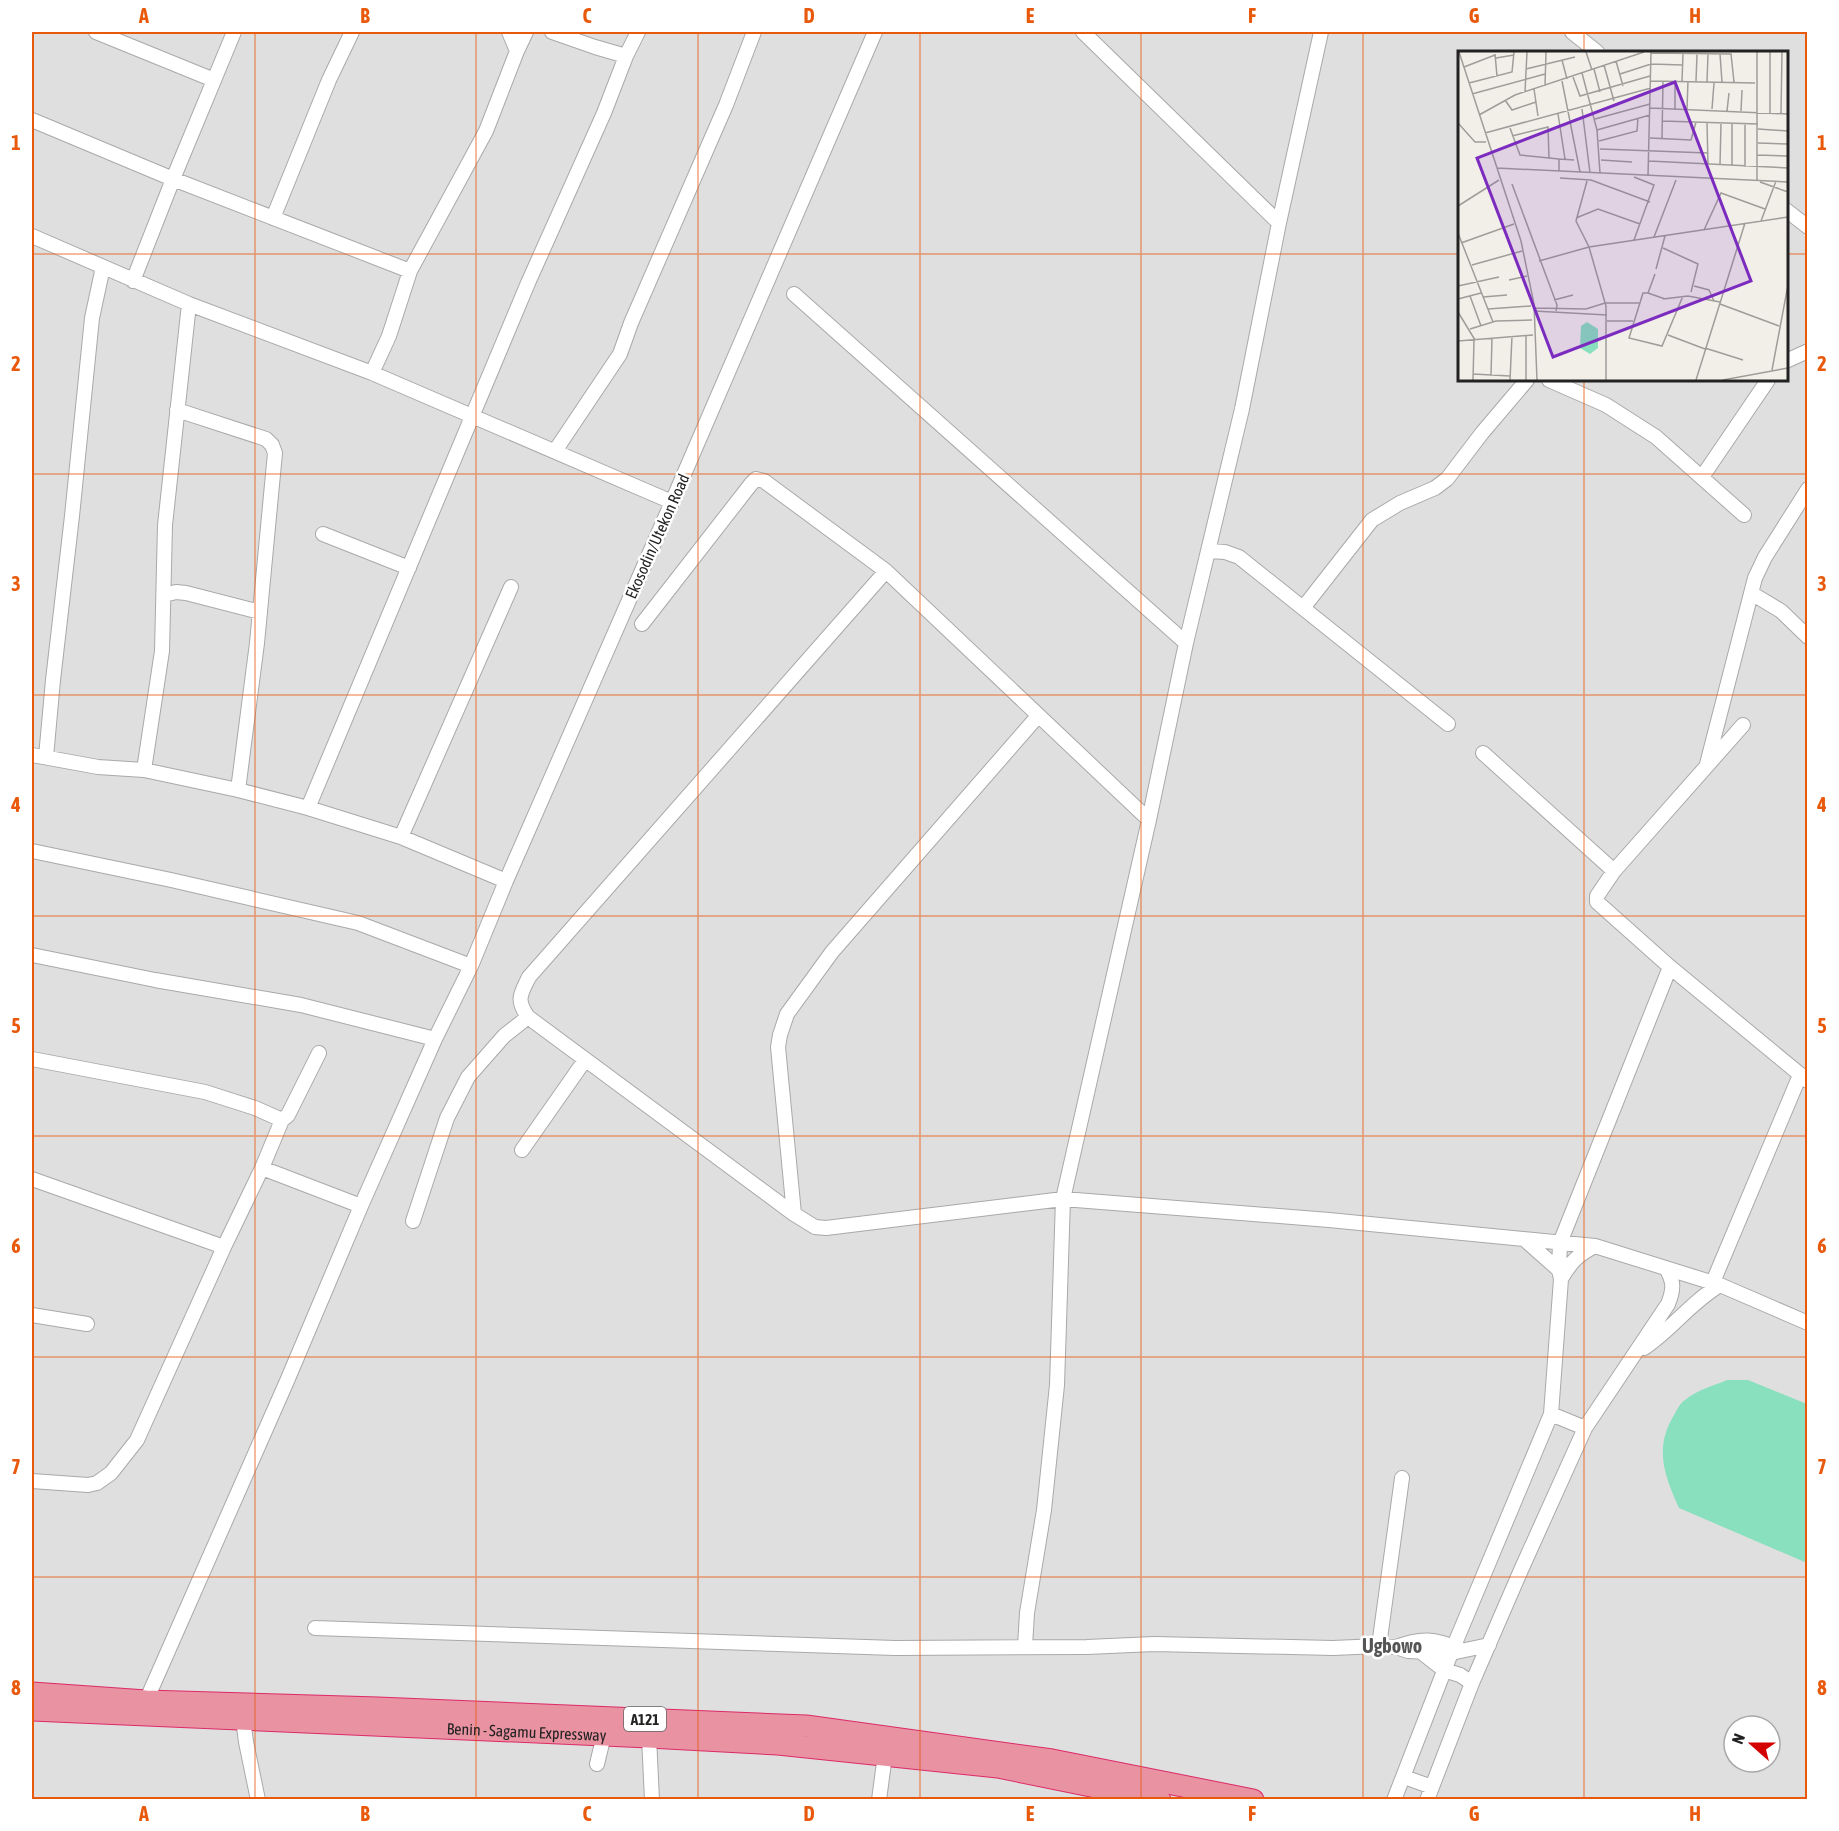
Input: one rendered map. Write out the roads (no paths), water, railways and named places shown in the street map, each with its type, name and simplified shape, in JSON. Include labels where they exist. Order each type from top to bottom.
[{"type":"highway","name":"A121","points":[[32,1694],[146,1701],[366,1707],[806,1726],[838,1740],[1052,1760],[1253,1800]]},
{"type":"highway","name":"Benin - Sagamu Expressway","points":[[32,1710],[649,1737],[838,1740],[885,1755],[998,1767],[1105,1794],[1160,1800]]},
{"type":"street","points":[[96,32],[214,80]]},
{"type":"street","points":[[133,281],[234,32]]},
{"type":"street","points":[[273,218],[329,80],[352,32]]},
{"type":"street","points":[[508,32],[517,51]]},
{"type":"street","points":[[372,373],[389,336],[410,271],[486,130],[526,32]]},
{"type":"street","points":[[552,32],[626,56]]},
{"type":"street","points":[[308,808],[528,283],[638,32]]},
{"type":"street","points":[[555,451],[620,354],[631,323],[726,105],[754,32]]},
{"type":"street","name":"Ekosodin/Utekon Road","points":[[146,1701],[287,1381],[361,1206],[435,1039],[471,966],[875,32]]},
{"type":"street","points":[[1083,32],[1279,223]]},
{"type":"street","points":[[1024,1646],[1027,1613],[1044,1510],[1057,1385],[1063,1199],[1149,820],[1186,643],[1242,409],[1279,223],[1321,32]]},
{"type":"street","points":[[1572,32],[1596,51]]},
{"type":"street","points":[[32,120],[173,179],[410,271]]},
{"type":"street","points":[[1788,211],[1808,226]]},
{"type":"street","points":[[32,236],[189,304],[372,373],[672,502]]},
{"type":"street","points":[[46,758],[52,680],[72,516],[92,318],[103,267]]},
{"type":"street","points":[[794,294],[1186,643]]},
{"type":"street","points":[[144,770],[162,651],[165,525],[189,304]]},
{"type":"street","points":[[1788,360],[1808,351]]},
{"type":"street","points":[[1303,608],[1372,520],[1400,503],[1435,488],[1447,479],[1526,381]]},
{"type":"street","points":[[1551,381],[1606,405],[1656,437],[1744,515]]},
{"type":"street","points":[[1702,477],[1767,381]]},
{"type":"street","points":[[177,410],[266,439],[276,453],[260,612],[238,790]]},
{"type":"street","points":[[642,624],[756,479],[764,481],[886,572],[1149,820]]},
{"type":"street","points":[[1707,766],[1751,593],[1765,557],[1808,489]]},
{"type":"street","points":[[323,534],[409,568]]},
{"type":"street","points":[[1209,551],[1225,552],[1239,557],[1448,724]]},
{"type":"street","points":[[886,572],[529,977],[520,994],[520,1006],[528,1017],[794,1214],[815,1227],[826,1228],[1063,1199],[1329,1220],[1595,1246],[1717,1284],[1808,1323]]},
{"type":"street","points":[[401,837],[511,587]]},
{"type":"street","points":[[164,595],[176,592],[186,593],[260,612]]},
{"type":"street","points":[[1751,593],[1781,611],[1808,637]]},
{"type":"street","points":[[794,1214],[778,1047],[787,1014],[832,952],[1038,716]]},
{"type":"street","points":[[1636,1352],[1656,1339],[1717,1284],[1804,1078],[1670,967],[1597,902],[1597,896],[1614,871],[1743,725]]},
{"type":"street","points":[[1483,753],[1614,871]]},
{"type":"street","points":[[32,755],[98,767],[144,770],[308,808],[401,837],[506,881]]},
{"type":"street","points":[[32,851],[358,923],[471,966]]},
{"type":"street","points":[[32,955],[155,980],[302,1005],[435,1039]]},
{"type":"street","points":[[1394,1800],[1444,1670],[1457,1646],[1551,1414],[1560,1243],[1670,967]]},
{"type":"street","points":[[413,1221],[447,1118],[468,1077],[504,1036],[528,1017]]},
{"type":"street","points":[[32,1481],[88,1485],[97,1483],[111,1473],[137,1440],[282,1120],[288,1116],[319,1053]]},
{"type":"street","points":[[32,1059],[206,1092],[255,1108],[282,1120]]},
{"type":"street","points":[[522,1150],[585,1060]]},
{"type":"street","points":[[262,1168],[361,1206]]},
{"type":"street","points":[[32,1179],[224,1247]]},
{"type":"street","points":[[1524,1239],[1560,1274]]},
{"type":"street","points":[[1560,1274],[1579,1254],[1595,1246]]},
{"type":"street","points":[[1404,1777],[1429,1794],[1472,1683],[1585,1428],[1668,1304],[1673,1282],[1666,1268]]},
{"type":"street","points":[[32,1315],[87,1324]]},
{"type":"street","points":[[1551,1414],[1585,1428]]},
{"type":"street","points":[[1379,1646],[1402,1478]]},
{"type":"street","points":[[315,1628],[883,1648],[1087,1647],[1154,1644],[1333,1648],[1379,1646],[1420,1652],[1457,1646],[1489,1645]]},
{"type":"street","points":[[1396,1647],[1410,1642],[1432,1640],[1457,1646],[1474,1660],[1479,1668]]},
{"type":"street","points":[[1420,1652],[1444,1670],[1460,1675],[1472,1683]]},
{"type":"street","points":[[243,1719],[258,1800]]},
{"type":"street","points":[[597,1764],[604,1735]]},
{"type":"street","points":[[649,1737],[652,1800]]},
{"type":"street","points":[[879,1800],[885,1755]]},
{"type":"district","name":"Ugbowo","points":[[1392,1645]]}]
